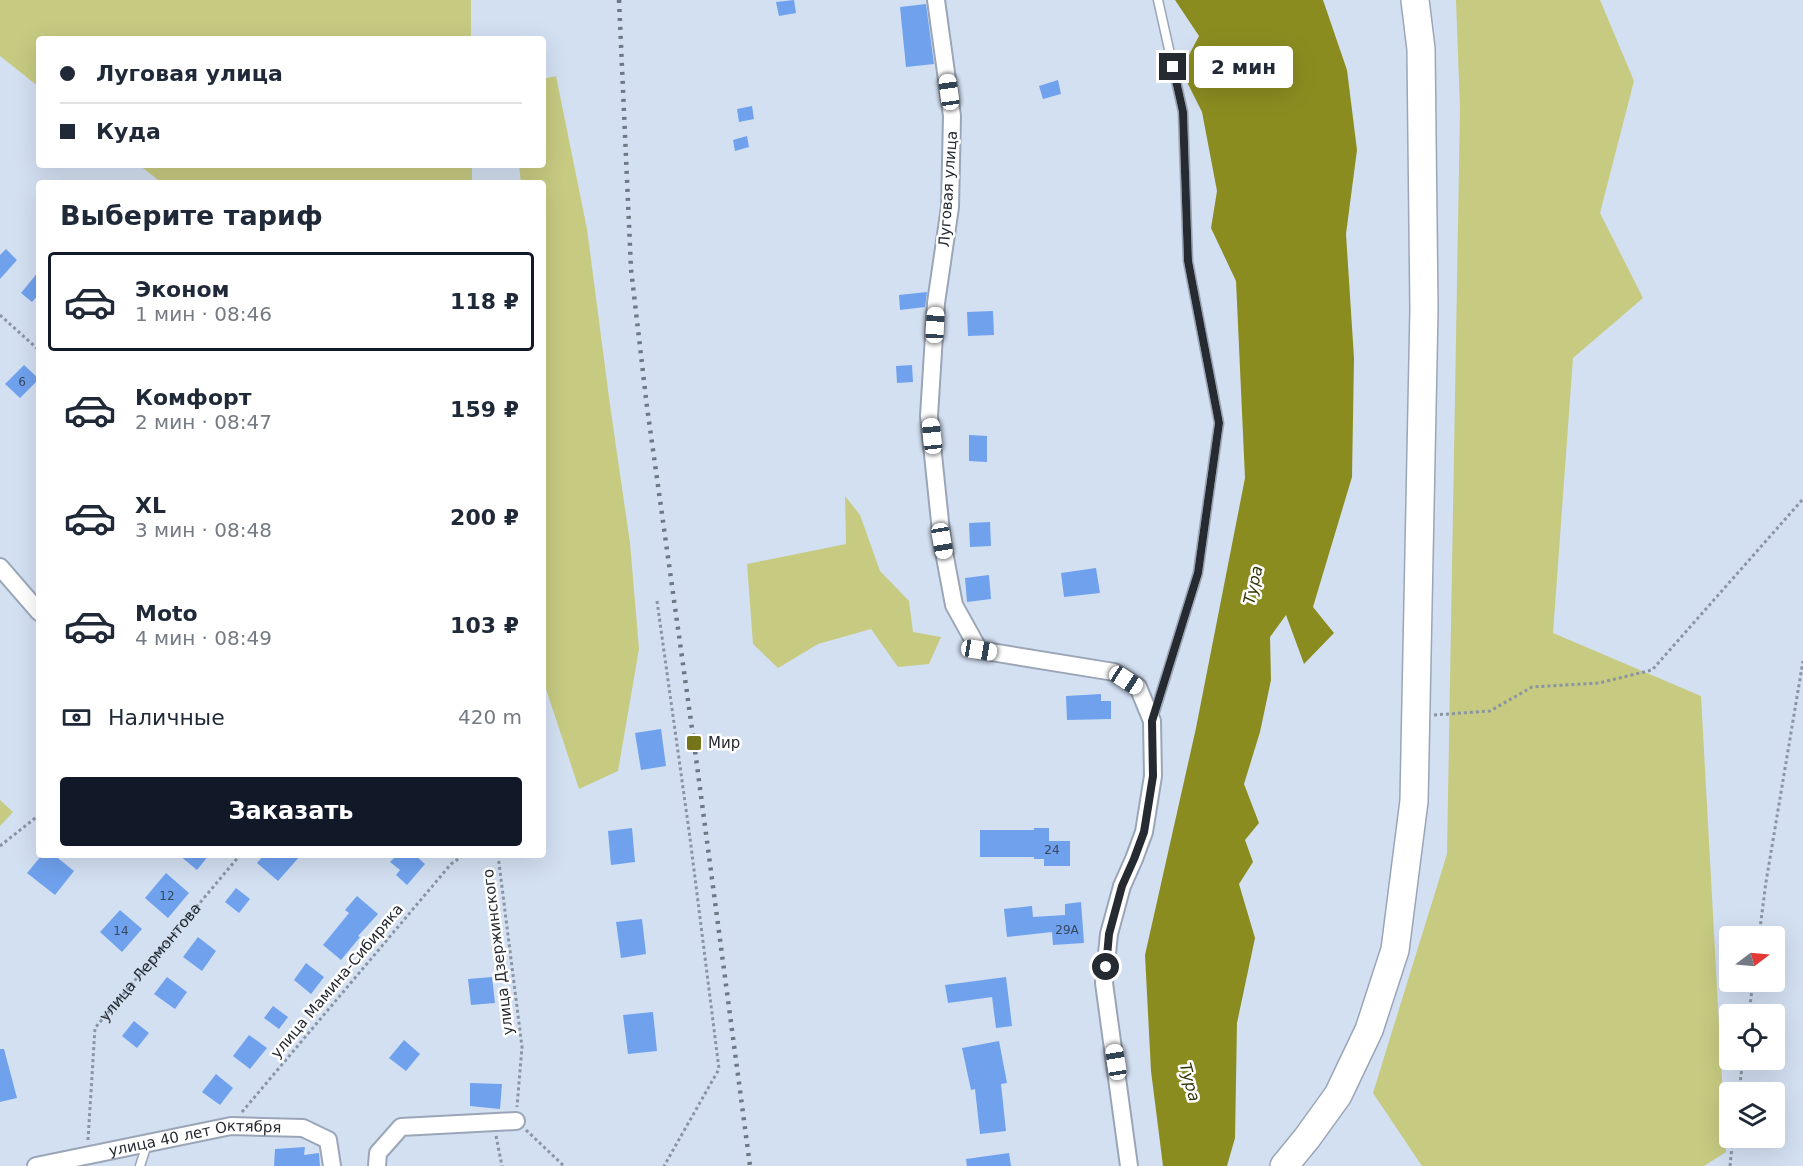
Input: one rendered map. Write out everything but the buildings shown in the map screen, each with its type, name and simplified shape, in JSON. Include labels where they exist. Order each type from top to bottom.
[{"type":"main road","points":[[1284,1166],[1338,1095],[1369,1030],[1395,950],[1414,801],[1424,309],[1421,49],[1415,0]]},
{"type":"street","name":"Луговая улица","points":[[936,0],[952,116],[950,207],[936,303],[929,416],[942,541],[954,605],[979,650],[1114,672],[1138,687],[1152,721],[1153,776],[1144,832],[1116,905],[1109,934],[1104,983],[1129,1166]]},
{"type":"street","points":[[0,567],[36,609]]},
{"type":"street","points":[[377,1166],[378,1153],[401,1127],[516,1121]]},
{"type":"street","name":"улица 40 лет Октября","points":[[43,1165],[231,1126],[303,1128],[327,1140],[332,1166]]},
{"type":"lane","points":[[1152,721],[1198,573],[1219,423],[1188,261],[1183,112],[1158,0]]},
{"type":"lane","points":[[140,1166],[147,1143]]},
{"type":"path","points":[[0,315],[36,347]]},
{"type":"path","points":[[1416,716],[1490,711],[1532,687],[1599,683],[1652,670],[1803,499]]},
{"type":"path","points":[[657,600],[719,1069],[664,1166]]},
{"type":"path","points":[[1760,926],[1803,661]]},
{"type":"path","points":[[0,846],[36,817]]},
{"type":"path","name":"улица Лермонтова","points":[[87,1155],[95,1028],[237,858]]},
{"type":"path","name":"улица Мамина-Сибиряка","points":[[231,1126],[451,864],[460,858]]},
{"type":"path","name":"улица Дзержинского","points":[[498,858],[522,1047]]},
{"type":"path","points":[[493,1122],[502,1166]]},
{"type":"path","points":[[1730,1166],[1732,1148]]},
{"type":"green space","points":[[0,0],[471,0],[471,36],[36,36],[36,85],[0,56]]},
{"type":"green space","points":[[1456,0],[1600,0],[1634,81],[1600,213],[1643,298],[1573,358],[1553,633],[1701,696],[1719,1024],[1719,1070],[1722,1070],[1722,1082],[1719,1082],[1719,1148],[1726,1148],[1726,1152],[1704,1166],[1422,1166],[1373,1093],[1447,854],[1460,109]]},
{"type":"green space","points":[[556,76],[587,229],[630,543],[639,649],[618,771],[579,789],[546,689],[546,180],[521,180],[519,168],[546,168],[546,78]]},
{"type":"green space","points":[[143,168],[472,168],[472,180],[158,180]]},
{"type":"green space","points":[[845,496],[860,515],[880,571],[909,601],[913,632],[941,637],[929,664],[898,667],[871,629],[818,644],[778,668],[753,644],[747,564],[846,544]]},
{"type":"green space","points":[[0,800],[13,812],[0,826]]},
{"type":"water","name":"Тура","points":[[1175,0],[1323,0],[1347,70],[1357,150],[1346,234],[1354,358],[1352,477],[1313,607],[1334,633],[1304,664],[1286,615],[1270,637],[1271,680],[1260,732],[1244,784],[1259,823],[1245,840],[1253,862],[1239,884],[1255,938],[1237,1023],[1235,1138],[1227,1166],[1163,1166],[1151,1071],[1145,955],[1196,728],[1245,478],[1236,281],[1211,228],[1217,191],[1202,112],[1181,70],[1199,36]]},
{"type":"railway","points":[[619,0],[631,269],[647,407],[750,1166]]},
{"type":"place","name":"Мир","points":[[694,743]]},
{"type":"route","points":[[1106,967],[1109,934],[1122,886],[1144,832],[1153,776],[1152,721],[1198,573],[1219,423],[1188,261],[1183,112],[1173,67]]}]
